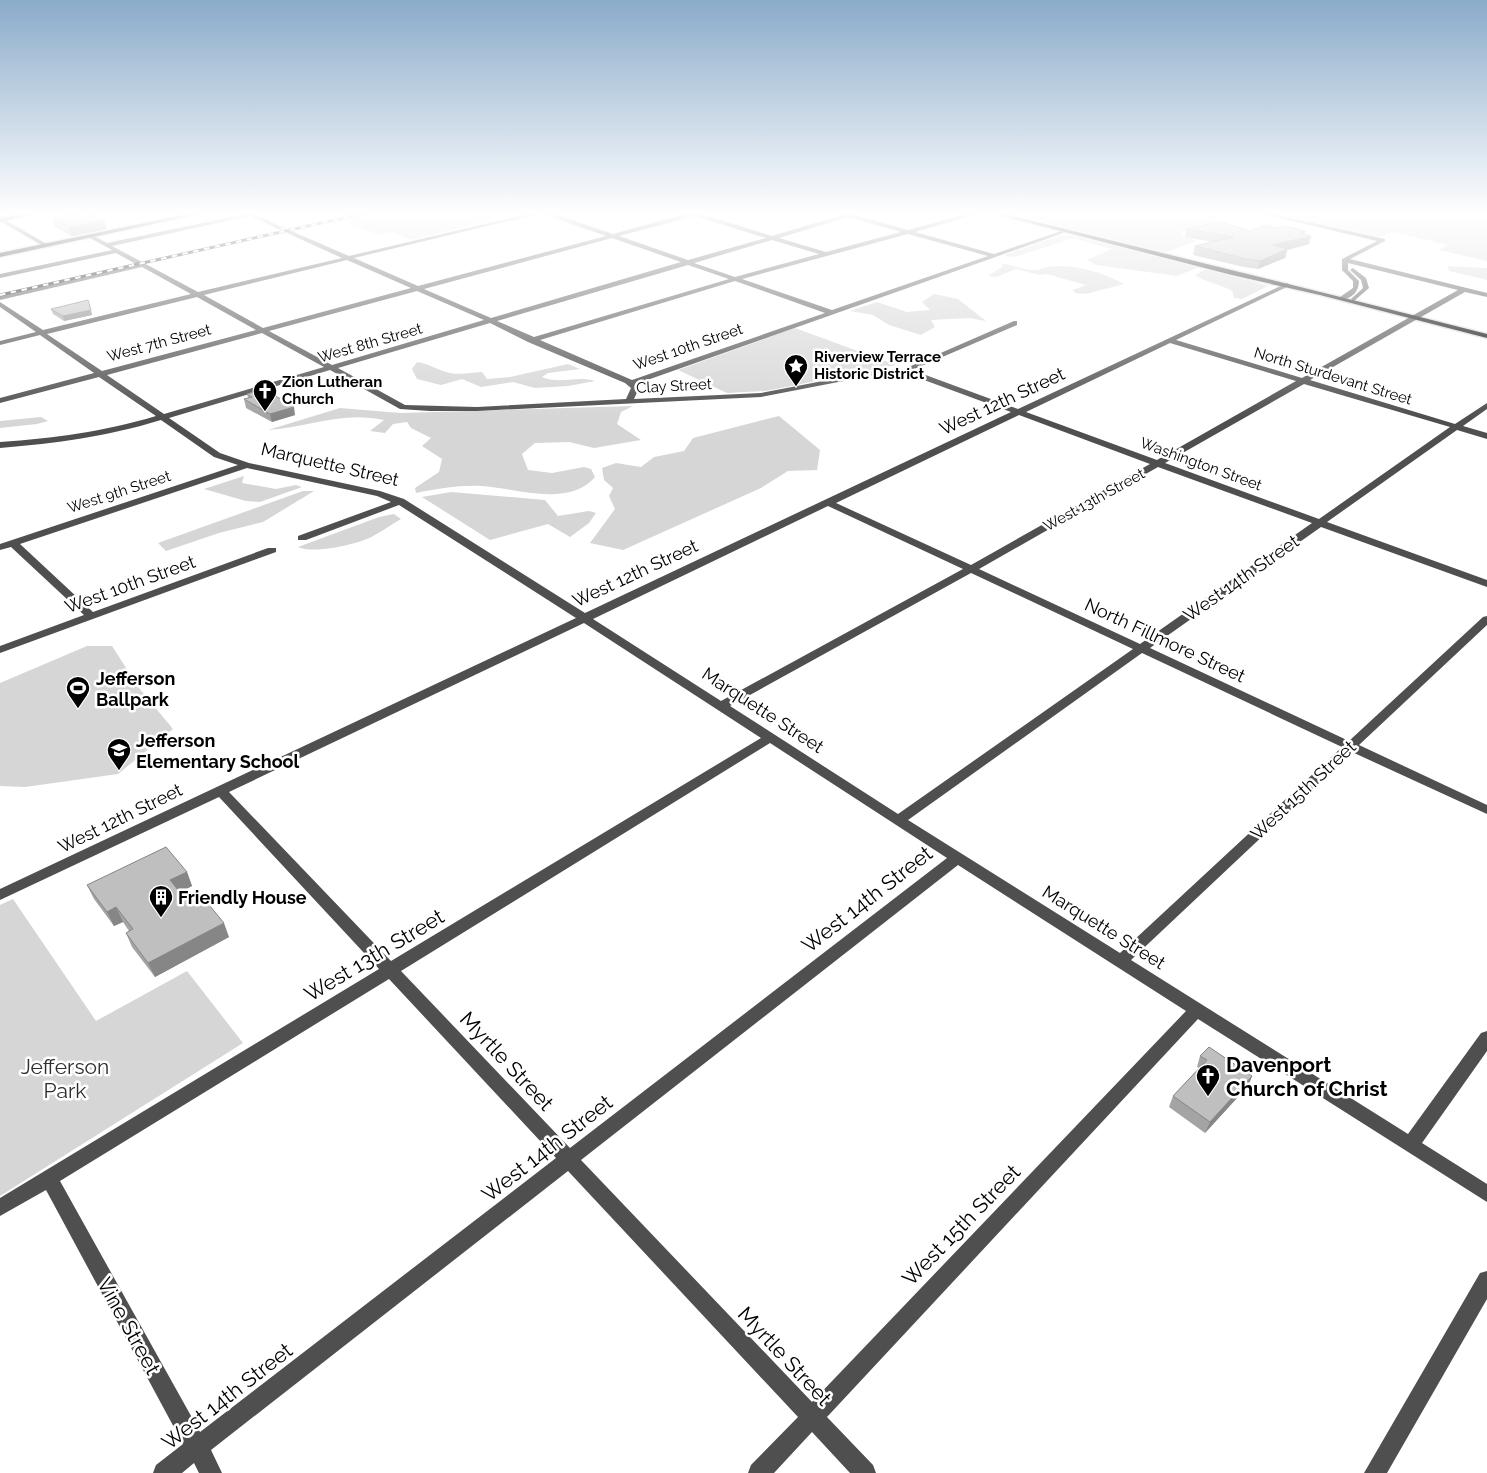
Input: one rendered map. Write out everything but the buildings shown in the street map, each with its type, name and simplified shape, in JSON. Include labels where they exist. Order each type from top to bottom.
[{"type":"main road","points":[[1264,281],[1342,298],[1487,336]]},
{"type":"street","points":[[0,298],[78,281]]},
{"type":"street","name":"Clay Street","points":[[171,281],[403,407],[411,408],[477,409],[761,395],[884,371],[906,371],[911,366],[1014,323]]},
{"type":"street","points":[[0,343],[255,281]]},
{"type":"street","points":[[400,281],[631,383],[635,388],[629,402]]},
{"type":"street","name":"West 7th Street","points":[[0,401],[444,281]]},
{"type":"street","name":"West 8th Street","points":[[0,445],[72,438],[119,430],[628,281]]},
{"type":"street","points":[[531,340],[729,281]]},
{"type":"street","points":[[740,281],[833,313]]},
{"type":"street","name":"West 10th Street","points":[[631,383],[924,281]]},
{"type":"street","points":[[1342,298],[1353,292],[1356,288],[1356,281]]},
{"type":"street","points":[[1352,301],[1366,288],[1363,281]]},
{"type":"street","points":[[1430,281],[1487,295]]},
{"type":"street","name":"West 12th Street","points":[[0,895],[582,617],[1287,286]]},
{"type":"street","name":"West 13th Street","points":[[721,706],[971,569],[1465,289]]},
{"type":"street","name":"Marquette Street","points":[[0,304],[217,455],[247,465],[380,494],[401,501],[957,858],[1487,1194]]},
{"type":"street","name":"North Sturdevant Street","points":[[1170,341],[1487,436]]},
{"type":"street","name":"Washington Street","points":[[906,371],[1487,584]]},
{"type":"street","name":"West 14th Street","points":[[898,820],[1487,405]]},
{"type":"street","name":"West 9th Street","points":[[0,547],[247,465]]},
{"type":"street","points":[[302,538],[401,501]]},
{"type":"street","name":"North Fillmore Street","points":[[827,502],[1487,810]]},
{"type":"street","points":[[13,543],[91,616]]},
{"type":"street","name":"West 10th Street","points":[[0,650],[272,550]]},
{"type":"street","name":"West 15th Street","points":[[1120,961],[1487,619]]},
{"type":"street","name":"West 13th Street","points":[[0,1208],[770,738]]},
{"type":"street","name":"Myrtle Street","points":[[220,790],[865,1473]]},
{"type":"street","name":"West 14th Street","points":[[164,1473],[957,858]]},
{"type":"street","name":"West 15th Street","points":[[759,1473],[1197,1010]]},
{"type":"street","points":[[1410,1144],[1487,1038]]},
{"type":"street","name":"Vine Street","points":[[49,1178],[211,1473]]},
{"type":"street","points":[[1375,1473],[1487,1280]]},
{"type":"green space","points":[[1071,281],[1117,281],[1124,284],[1086,294],[1075,293],[1073,290],[1086,285]]},
{"type":"green space","points":[[1207,281],[1249,281],[1268,286],[1242,299],[1234,298],[1232,291]]},
{"type":"green space","points":[[934,294],[958,299],[986,321],[969,318],[931,320],[935,327],[921,335],[889,325],[873,315],[850,311],[877,302],[907,312],[930,310],[922,302]]},
{"type":"green space","points":[[795,328],[896,365],[766,391],[727,393],[678,370]]},
{"type":"green space","points":[[417,362],[453,373],[482,372],[487,379],[510,377],[568,364],[580,369],[548,373],[542,377],[555,380],[588,379],[595,381],[568,386],[535,388],[513,382],[481,387],[462,379],[441,385],[417,379],[412,369]]},
{"type":"green space","points":[[633,406],[621,412],[617,424],[641,440],[594,448],[569,442],[535,443],[522,454],[528,470],[552,473],[584,467],[591,469],[595,477],[584,486],[571,492],[557,494],[541,494],[481,486],[448,488],[416,493],[415,488],[439,472],[442,459],[422,446],[431,438],[411,428],[407,422],[393,424],[385,433],[370,431],[384,420],[354,417],[268,430],[340,408],[401,413]]},
{"type":"green space","points":[[779,416],[820,450],[817,470],[788,471],[761,488],[623,550],[590,543],[615,509],[609,496],[613,488],[604,480],[602,468],[616,463],[641,467],[654,457],[684,451],[693,438]]},
{"type":"green space","points":[[41,417],[48,421],[0,428],[0,421]]},
{"type":"green space","points":[[244,476],[242,483],[276,489],[296,485],[302,487],[260,502],[246,501],[204,489]]},
{"type":"green space","points":[[303,491],[314,491],[263,522],[219,533],[166,551],[158,543]]},
{"type":"green space","points":[[451,492],[545,500],[558,516],[589,511],[596,513],[589,523],[570,537],[548,524],[490,540],[422,497]]},
{"type":"green space","points":[[394,514],[401,519],[367,539],[343,546],[322,549],[313,550],[298,547],[379,517]]},
{"type":"green space","name":"Jefferson Ballpark","points":[[87,646],[112,646],[139,688],[173,729],[118,774],[25,787],[0,786],[0,683]]},
{"type":"green space","name":"Jefferson Park","points":[[13,899],[96,1021],[187,971],[243,1043],[0,1196],[0,905]]},
{"type":"railway","points":[[0,295],[64,281]]},
{"type":"place","name":"Riverview Terrace Historic District","points":[[796,387]]},
{"type":"place","name":"Zion Lutheran Church","points":[[265,412]]},
{"type":"place","name":"Jefferson Ballpark","points":[[78,709]]},
{"type":"place","name":"Jefferson Elementary School","points":[[119,771]]},
{"type":"place","name":"Friendly House","points":[[161,918]]},
{"type":"place","name":"Davenport Church of Christ","points":[[1208,1097]]}]
